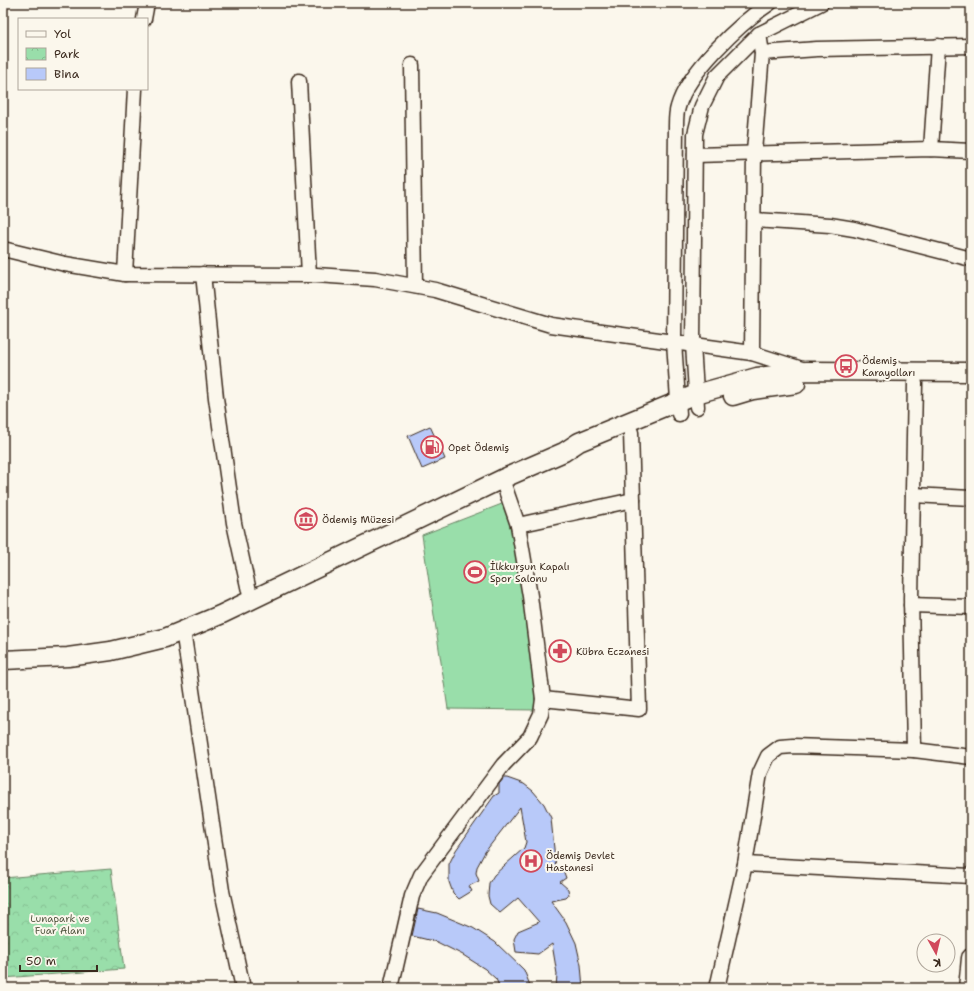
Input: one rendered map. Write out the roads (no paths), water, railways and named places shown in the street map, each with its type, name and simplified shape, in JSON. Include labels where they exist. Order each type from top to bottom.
[{"type":"main road","points":[[3,660],[68,657],[111,651],[164,638],[251,600],[502,479],[564,452],[579,442],[696,401],[757,377],[807,371],[971,372]]},
{"type":"main road","points":[[696,401],[805,382],[971,383]]},
{"type":"main road","points":[[564,452],[586,450],[631,432],[679,407]]},
{"type":"main road","points":[[968,988],[971,958]]},
{"type":"street","points":[[144,18],[147,3]]},
{"type":"street","points":[[696,401],[693,345],[695,134],[702,106],[717,76],[759,34],[821,3]]},
{"type":"street","points":[[679,407],[674,342],[676,134],[678,107],[700,70],[722,44],[766,4]]},
{"type":"street","points":[[752,353],[755,220],[754,152],[762,53],[759,34]]},
{"type":"street","points":[[931,149],[938,46]]},
{"type":"street","points":[[762,53],[817,49],[971,46]]},
{"type":"street","points":[[412,65],[415,286]]},
{"type":"street","points":[[299,81],[309,275]]},
{"type":"street","points":[[125,274],[135,90]]},
{"type":"street","points":[[695,155],[754,152],[931,149],[971,151]]},
{"type":"street","points":[[755,220],[830,225],[854,229],[971,259]]},
{"type":"street","points":[[3,249],[65,264],[125,274],[309,275],[375,279],[435,290],[551,325],[752,353],[807,371]]},
{"type":"street","points":[[204,274],[217,406],[234,524],[251,600]]},
{"type":"street","points":[[914,750],[911,605],[915,383]]},
{"type":"street","points":[[544,699],[639,709],[631,432]]},
{"type":"street","points":[[391,988],[412,896],[421,875],[503,765],[530,737],[541,714],[544,699],[530,596],[518,525],[502,479]]},
{"type":"street","points":[[913,495],[971,498]]},
{"type":"street","points":[[518,525],[633,500]]},
{"type":"street","points":[[911,605],[971,607]]},
{"type":"street","points":[[183,630],[222,891],[243,988]]},
{"type":"street","points":[[717,988],[745,864],[760,773],[768,756],[780,747],[793,746],[914,750],[971,757]]},
{"type":"street","points":[[745,864],[971,876]]},
{"type":"place","name":"Ödemiş Karayolları","points":[[846,366]]},
{"type":"place","name":"Opet Ödemiş","points":[[432,447]]},
{"type":"place","name":"Ödemiş Müzesi","points":[[306,519]]},
{"type":"place","name":"İlkkurşun Kapalı Spor Salonu","points":[[475,572]]},
{"type":"place","name":"Kübra Eczanesi","points":[[560,651]]},
{"type":"place","name":"Ödemiş Devlet Hastanesi","points":[[531,861]]},
{"type":"park label","name":"Lunapark ve Fuar Alanı","points":[[60,924]]}]
